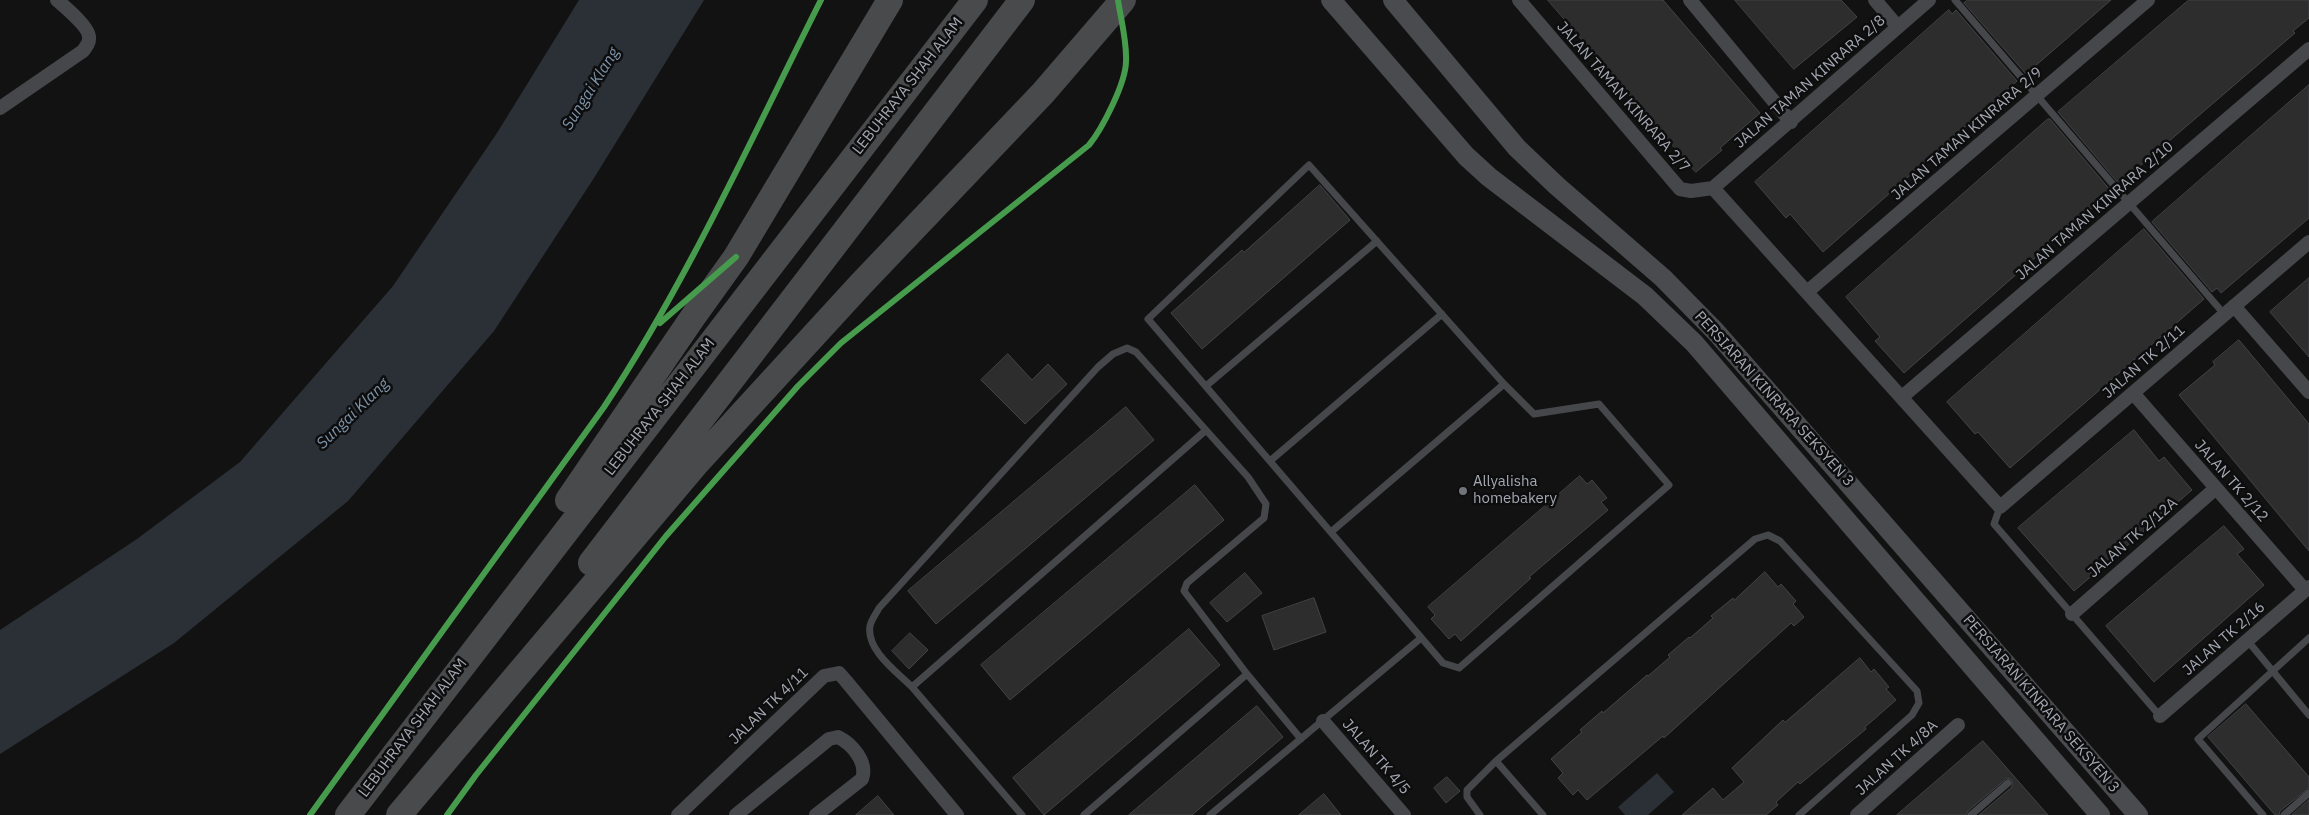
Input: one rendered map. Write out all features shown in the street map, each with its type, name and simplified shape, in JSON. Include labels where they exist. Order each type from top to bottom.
[{"type":"highway","points":[[466,659],[563,507],[736,257],[890,0]]},
{"type":"highway","name":"LEBUHRAYA SHAH ALAM","points":[[348,815],[466,659],[975,0]]},
{"type":"highway","points":[[398,815],[1022,0]]},
{"type":"highway","points":[[398,815],[695,466],[861,284],[1043,92],[1122,0]]},
{"type":"main road","name":"PERSIARAN KINRARA SEKSYEN 3","points":[[1331,0],[1466,156],[1488,177],[1645,296],[1694,343],[2100,815]]},
{"type":"main road","name":"PERSIARAN KINRARA SEKSYEN 3","points":[[1393,0],[1517,148],[1557,186],[1663,278],[1716,332],[2138,815]]},
{"type":"street","points":[[0,108],[83,51],[88,43],[90,36],[86,28],[57,0]]},
{"type":"street","name":"JALAN TAMAN KINRARA 2/7","points":[[1519,0],[1680,189],[1691,191],[1713,188]]},
{"type":"street","points":[[1690,0],[1791,122]]},
{"type":"street","points":[[1875,0],[1898,27]]},
{"type":"street","name":"JALAN TAMAN KINRARA 2/8","points":[[1713,188],[1929,0]]},
{"type":"street","name":"JALAN TAMAN KINRARA 2/9","points":[[1807,292],[2148,0]]},
{"type":"street","name":"JALAN TAMAN KINRARA 2/10","points":[[1902,398],[2309,50]]},
{"type":"street","points":[[1713,188],[2000,507]]},
{"type":"street","name":"JALAN TK 2/11","points":[[2000,507],[2309,242]]},
{"type":"street","points":[[2229,310],[2309,392]]},
{"type":"street","name":"JALAN TK 2/12","points":[[2133,393],[2307,588]]},
{"type":"street","name":"JALAN TK 2/12A","points":[[2072,614],[2216,488]]},
{"type":"street","name":"JALAN TK 2/16","points":[[2160,716],[2307,588]]},
{"type":"street","name":"JALAN TK 4/11","points":[[678,815],[824,676],[831,673],[839,673],[846,680],[958,815]]},
{"type":"street","name":"JALAN TK 4/5","points":[[1323,721],[1404,815]]},
{"type":"street","name":"JALAN TK 4/8A","points":[[1857,815],[1958,725]]},
{"type":"street","points":[[736,815],[829,739],[838,737],[847,741],[863,764],[864,772],[862,779],[816,815]]},
{"type":"lane","points":[[1956,0],[2129,203],[2229,310]]},
{"type":"lane","points":[[1309,165],[1377,241],[1504,384],[1534,414],[1599,404],[1668,485],[1459,668],[1443,663],[1148,319],[1309,165]]},
{"type":"lane","points":[[1206,386],[1377,241]]},
{"type":"lane","points":[[1270,461],[1442,314]]},
{"type":"lane","points":[[1022,815],[912,687],[875,648],[870,636],[870,624],[879,608],[1098,367],[1113,354],[1127,348],[1136,352],[1248,478],[1266,504],[1264,518],[1187,583],[1184,591],[1247,674],[1302,739]]},
{"type":"lane","points":[[1331,532],[1504,384]]},
{"type":"lane","points":[[912,687],[1205,431]]},
{"type":"lane","points":[[2000,507],[1994,524],[2160,716]]},
{"type":"lane","points":[[1480,815],[1467,797],[1467,790],[1496,761],[1755,539],[1768,535],[1780,541],[1918,691],[1919,703],[1912,715],[1799,815]]},
{"type":"lane","points":[[1210,815],[1421,638]]},
{"type":"lane","points":[[2263,815],[2198,739],[2309,638]]},
{"type":"lane","points":[[2247,640],[2309,715]]},
{"type":"lane","points":[[1084,815],[1247,674]]},
{"type":"lane","points":[[1496,761],[1543,815]]},
{"type":"lane","points":[[1971,815],[2008,783]]},
{"type":"lane","points":[[2284,815],[2309,793]]},
{"type":"water","name":"Sungai Klang","points":[[579,0],[704,0],[594,178],[494,331],[348,501],[174,643],[0,754],[0,630],[137,539],[240,462],[393,286],[497,133]]},
{"type":"water","points":[[1657,773],[1674,792],[1648,815],[1625,815],[1618,807]]},
{"type":"building","points":[[1548,0],[1663,0],[1760,113],[1696,172]]},
{"type":"building","points":[[1735,0],[1841,0],[1857,17],[1794,69]]},
{"type":"building","points":[[1968,0],[2111,0],[2026,74],[1964,3]]},
{"type":"building","points":[[2189,0],[2309,0],[2309,18],[2293,31],[2295,33],[2119,184],[2058,112]]},
{"type":"building","points":[[1949,10],[1952,14],[1956,10],[2017,81],[1823,252],[1790,214],[1786,218],[1755,182]]},
{"type":"building","points":[[2309,85],[2309,218],[2221,293],[2217,288],[2212,292],[2152,222]]},
{"type":"building","points":[[2050,119],[2111,191],[1904,373],[1875,341],[1880,337],[1846,297]]},
{"type":"building","points":[[1320,185],[1350,220],[1202,349],[1171,313],[1242,250],[1244,252]]},
{"type":"building","points":[[2144,229],[2204,299],[2010,468],[1978,432],[1975,434],[1947,402]]},
{"type":"building","points":[[2309,278],[2309,357],[2270,312]]},
{"type":"building","points":[[2239,340],[2309,424],[2309,551],[2179,395],[2215,365],[2213,362]]},
{"type":"building","points":[[1008,354],[1032,380],[1048,364],[1067,384],[1025,424],[981,380]]},
{"type":"building","points":[[1126,407],[1154,440],[936,624],[908,591]]},
{"type":"building","points":[[2134,430],[2159,461],[2164,457],[2192,490],[2074,591],[2018,528]]},
{"type":"building","points":[[1580,476],[1587,484],[1592,480],[1607,498],[1601,502],[1608,510],[1529,577],[1531,578],[1461,641],[1455,634],[1449,639],[1431,619],[1435,615],[1428,607]]},
{"type":"building","points":[[1195,485],[1224,520],[1010,700],[981,665]]},
{"type":"building","points":[[2224,526],[2244,549],[2237,554],[2264,585],[2154,682],[2106,626]]},
{"type":"building","points":[[1765,572],[1778,587],[1781,584],[1796,601],[1793,604],[1804,617],[1794,626],[1791,623],[1664,738],[1663,736],[1587,800],[1578,790],[1573,795],[1558,778],[1563,773],[1551,759],[1582,732],[1580,730],[1648,676],[1670,657],[1668,655],[1713,618],[1711,616],[1733,598],[1734,600]]},
{"type":"building","points":[[1245,573],[1262,593],[1227,622],[1210,603]]},
{"type":"building","points":[[1314,598],[1326,632],[1274,650],[1262,616]]},
{"type":"building","points":[[1189,629],[1220,665],[1044,815],[1013,778]]},
{"type":"building","points":[[910,633],[928,650],[909,669],[892,651]]},
{"type":"building","points":[[1860,658],[1871,672],[1874,669],[1889,687],[1886,689],[1896,700],[1865,727],[1866,729],[1800,784],[1798,782],[1776,802],[1778,805],[1766,815],[1682,815],[1713,788],[1723,800],[1744,782],[1732,768],[1783,720],[1785,722]]},
{"type":"building","points":[[2246,704],[2309,777],[2309,788],[2280,811],[2279,815],[2275,815],[2208,737]]},
{"type":"building","points":[[1257,706],[1283,737],[1192,815],[1129,815]]},
{"type":"building","points":[[1983,741],[2048,815],[1979,815],[2012,787],[2012,780],[2007,778],[1968,811],[1966,815],[1897,815]]},
{"type":"building","points":[[1447,777],[1460,791],[1446,803],[1434,788]]},
{"type":"building","points":[[1324,794],[1341,815],[1299,815]]},
{"type":"building","points":[[878,796],[894,815],[856,815]]},
{"type":"building","points":[[2309,800],[2309,815],[2292,815]]},
{"type":"cycle path","points":[[310,815],[604,407],[635,358],[692,258],[821,0]]},
{"type":"cycle path","points":[[447,815],[476,775],[666,536],[798,386],[841,343],[1089,145],[1118,93],[1125,70],[1126,46],[1118,0]]},
{"type":"cycle path","points":[[660,323],[736,257]]},
{"type":"place","name":"Allyalisha homebakery","points":[[1463,491]]}]
